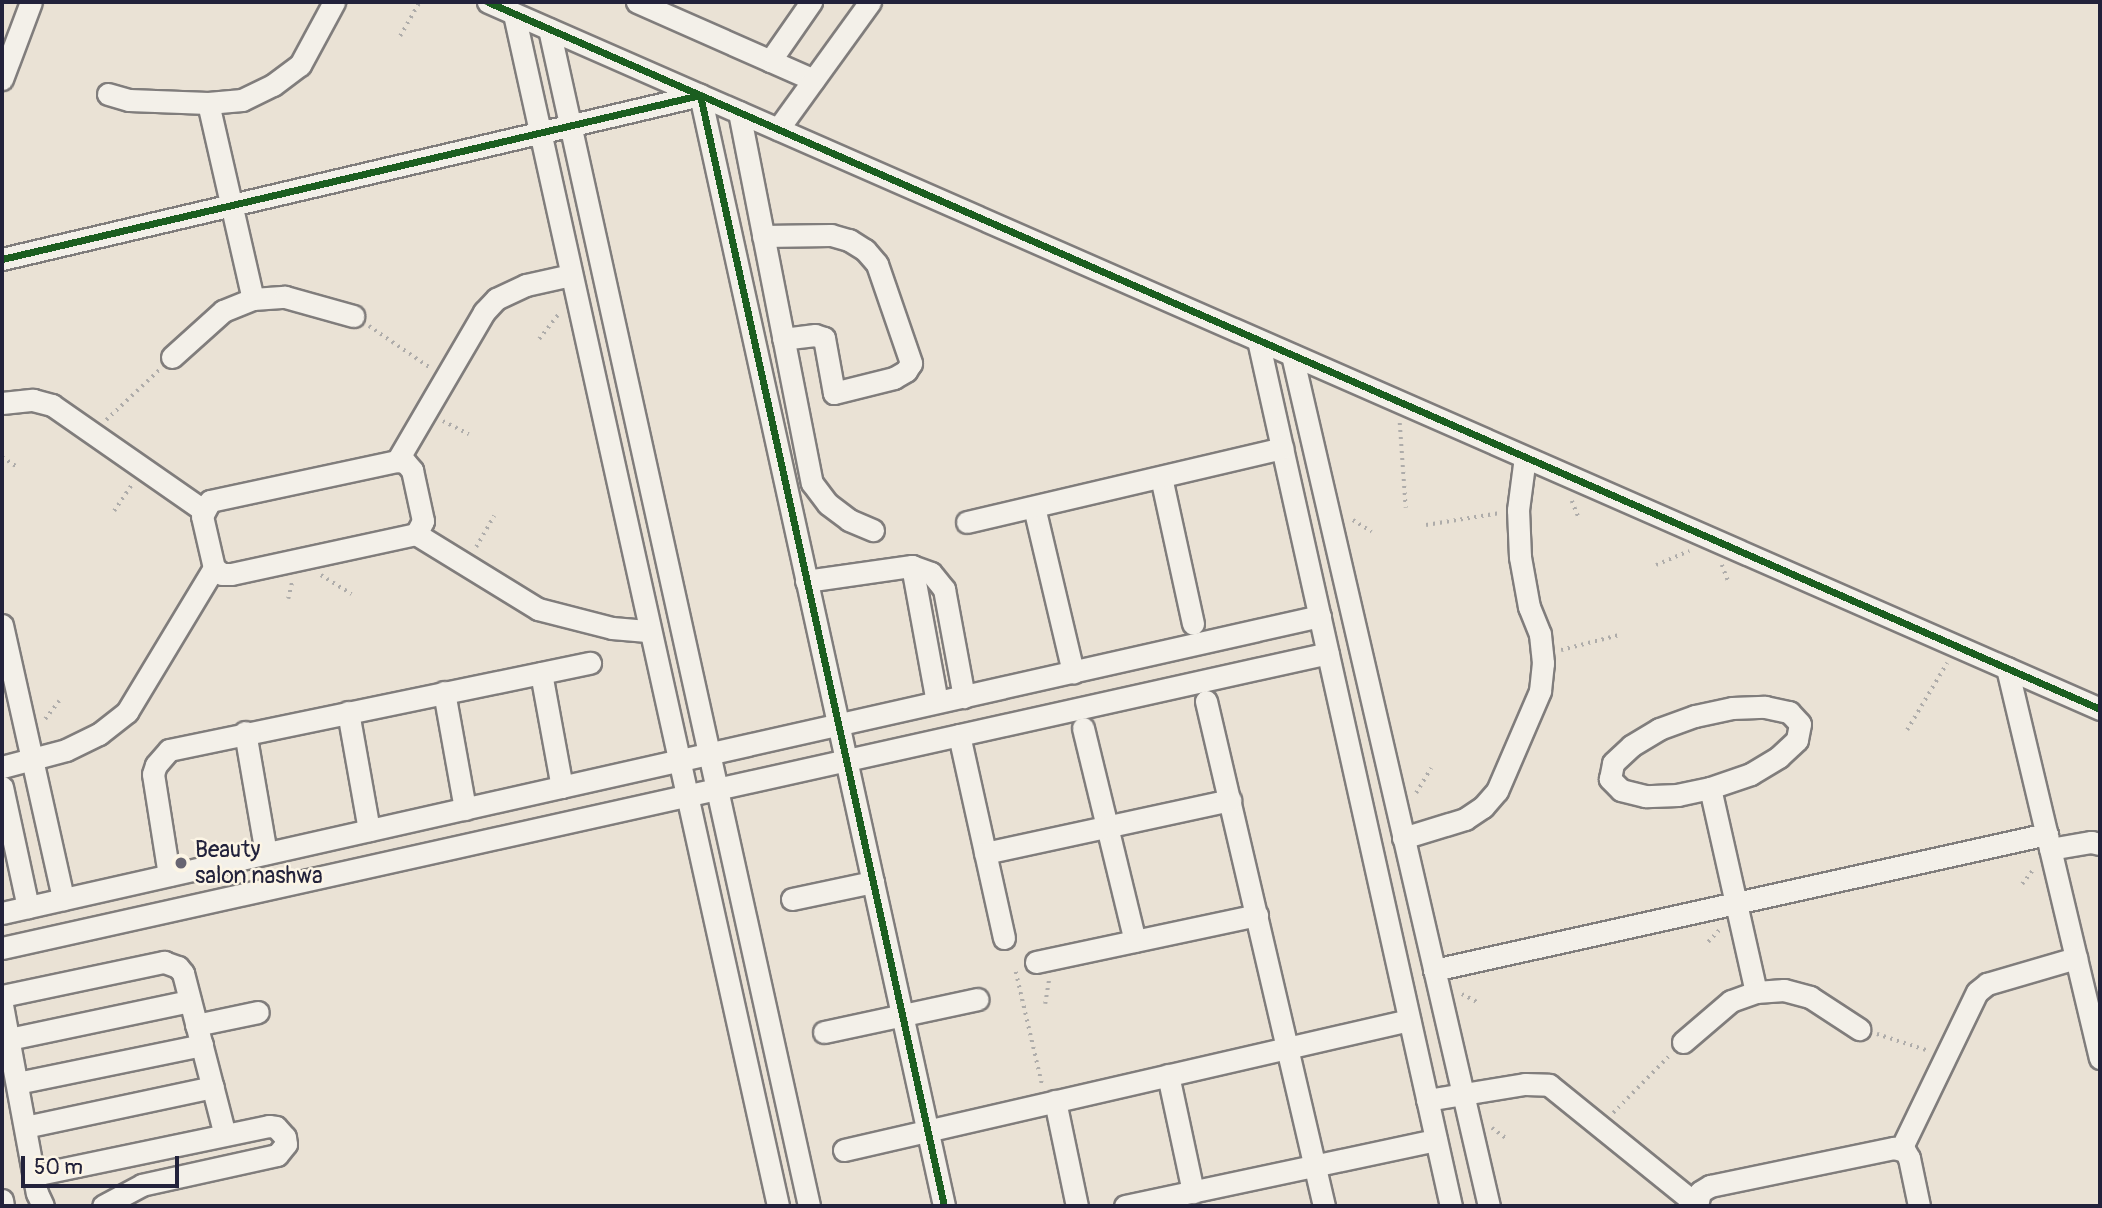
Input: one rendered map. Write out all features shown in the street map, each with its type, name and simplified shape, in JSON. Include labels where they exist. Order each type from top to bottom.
[{"type":"street","points":[[2,79],[31,2]]},
{"type":"street","points":[[108,94],[129,100],[208,103],[242,100],[273,85],[300,65],[334,2]]},
{"type":"street","points":[[488,2],[2100,709]]},
{"type":"street","points":[[636,2],[814,80]]},
{"type":"street","points":[[770,61],[811,2]]},
{"type":"street","points":[[778,129],[870,2]]},
{"type":"street","points":[[514,14],[778,1206]]},
{"type":"street","points":[[549,29],[808,1206]]},
{"type":"street","points":[[2,259],[700,95]]},
{"type":"street","points":[[700,95],[944,1206]]},
{"type":"street","points":[[208,103],[253,299]]},
{"type":"street","points":[[739,112],[812,483],[838,512],[873,530]]},
{"type":"street","points":[[763,236],[831,235],[849,240],[865,250],[877,264],[911,363],[906,371],[894,378],[834,393],[824,338],[815,335],[783,339]]},
{"type":"street","points":[[397,461],[485,312],[496,299],[526,285],[573,283]]},
{"type":"street","points":[[172,357],[223,311],[253,299],[285,297],[353,316]]},
{"type":"street","points":[[1258,340],[1451,1206]]},
{"type":"street","points":[[1293,355],[1489,1206]]},
{"type":"street","points":[[2,403],[33,400],[52,405],[203,510],[214,568],[127,712],[99,734],[77,745],[2,767]]},
{"type":"street","points":[[603,418],[632,410]]},
{"type":"street","points":[[967,522],[1282,448]]},
{"type":"street","points":[[1404,838],[1465,819],[1483,807],[1497,791],[1540,691],[1542,655],[1520,557],[1518,510],[1525,457]]},
{"type":"street","points":[[203,510],[216,498],[397,461],[408,464],[412,470],[423,521],[416,534]]},
{"type":"street","points":[[1161,477],[1193,624]]},
{"type":"street","points":[[1034,507],[1073,672]]},
{"type":"street","points":[[214,568],[222,574],[231,574],[416,534],[538,608],[599,626],[650,631]]},
{"type":"street","points":[[806,581],[912,566],[931,573],[944,589],[964,696]]},
{"type":"street","points":[[912,566],[937,702]]},
{"type":"street","points":[[2,913],[1320,616]]},
{"type":"street","points":[[2,625],[63,899]]},
{"type":"street","points":[[2,948],[1328,653]]},
{"type":"street","points":[[169,875],[153,774],[156,765],[169,750],[245,732],[590,663]]},
{"type":"street","points":[[2007,668],[2100,1054]]},
{"type":"street","points":[[541,673],[562,787]]},
{"type":"street","points":[[444,692],[465,809]]},
{"type":"street","points":[[1206,701],[1324,1206]]},
{"type":"street","points":[[1765,707],[1789,712],[1800,724],[1797,740],[1779,757],[1751,774],[1710,788],[1678,795],[1645,796],[1621,790],[1610,779],[1613,763],[1630,746],[1659,729],[1695,716],[1732,708],[1765,707]]},
{"type":"street","points":[[348,712],[369,830]]},
{"type":"street","points":[[1083,727],[1135,941]]},
{"type":"street","points":[[245,732],[266,853]]},
{"type":"street","points":[[1347,738],[1380,733]]},
{"type":"street","points":[[959,735],[1004,938]]},
{"type":"street","points":[[2,788],[28,907]]},
{"type":"street","points":[[1710,788],[1756,992]]},
{"type":"street","points":[[985,853],[1230,800]]},
{"type":"street","points":[[1434,970],[1736,903],[2048,841],[2100,844]]},
{"type":"street","points":[[317,842],[327,876]]},
{"type":"street","points":[[792,899],[873,882]]},
{"type":"street","points":[[1036,962],[1256,915]]},
{"type":"street","points":[[1901,1149],[1977,992],[1987,984],[2076,958]]},
{"type":"street","points":[[2,996],[164,962],[178,967],[183,972],[225,1135]]},
{"type":"street","points":[[1683,1042],[1731,1001],[1756,992],[1784,990],[1810,997],[1859,1029]]},
{"type":"street","points":[[824,1032],[978,999]]},
{"type":"street","points":[[9,1039],[190,1001]]},
{"type":"street","points":[[2,1005],[34,1175],[43,1206]]},
{"type":"street","points":[[17,1083],[199,1035],[258,1012]]},
{"type":"street","points":[[844,1150],[1409,1020]]},
{"type":"street","points":[[1168,1076],[1198,1196]]},
{"type":"street","points":[[1427,1100],[1525,1084],[1549,1085],[1602,1125],[1697,1205],[1700,1192],[1710,1186],[1894,1148],[1901,1149],[1909,1158],[1919,1206]]},
{"type":"street","points":[[25,1127],[213,1087]]},
{"type":"street","points":[[1051,1102],[1077,1206]]},
{"type":"street","points":[[34,1175],[276,1127],[285,1137],[286,1144],[277,1155],[142,1185],[103,1206]]},
{"type":"street","points":[[1125,1206],[1198,1196],[1315,1166],[1436,1140]]},
{"type":"street","points":[[2,1200],[3,1206]]},
{"type":"path","points":[[400,36],[420,2]]},
{"type":"path","points":[[539,339],[573,283]]},
{"type":"path","points":[[353,316],[446,378]]},
{"type":"path","points":[[92,433],[172,357]]},
{"type":"path","points":[[1399,402],[1406,509]]},
{"type":"path","points":[[426,412],[468,434]]},
{"type":"path","points":[[2,457],[16,466]]},
{"type":"path","points":[[114,511],[142,468]]},
{"type":"path","points":[[1426,525],[1518,510]]},
{"type":"path","points":[[467,565],[494,516]]},
{"type":"path","points":[[1542,655],[1619,635]]},
{"type":"path","points":[[1907,730],[1957,647]]},
{"type":"path","points":[[1015,968],[1051,1102]]},
{"type":"path","points":[[1859,1029],[1945,1056]]},
{"type":"path","points":[[1602,1125],[1683,1042]]},
{"type":"cycle path","points":[[488,2],[2100,709]]},
{"type":"cycle path","points":[[2,259],[700,95],[944,1206]]},
{"type":"place","name":"Beauty salon nashwa","points":[[181,863]]}]
